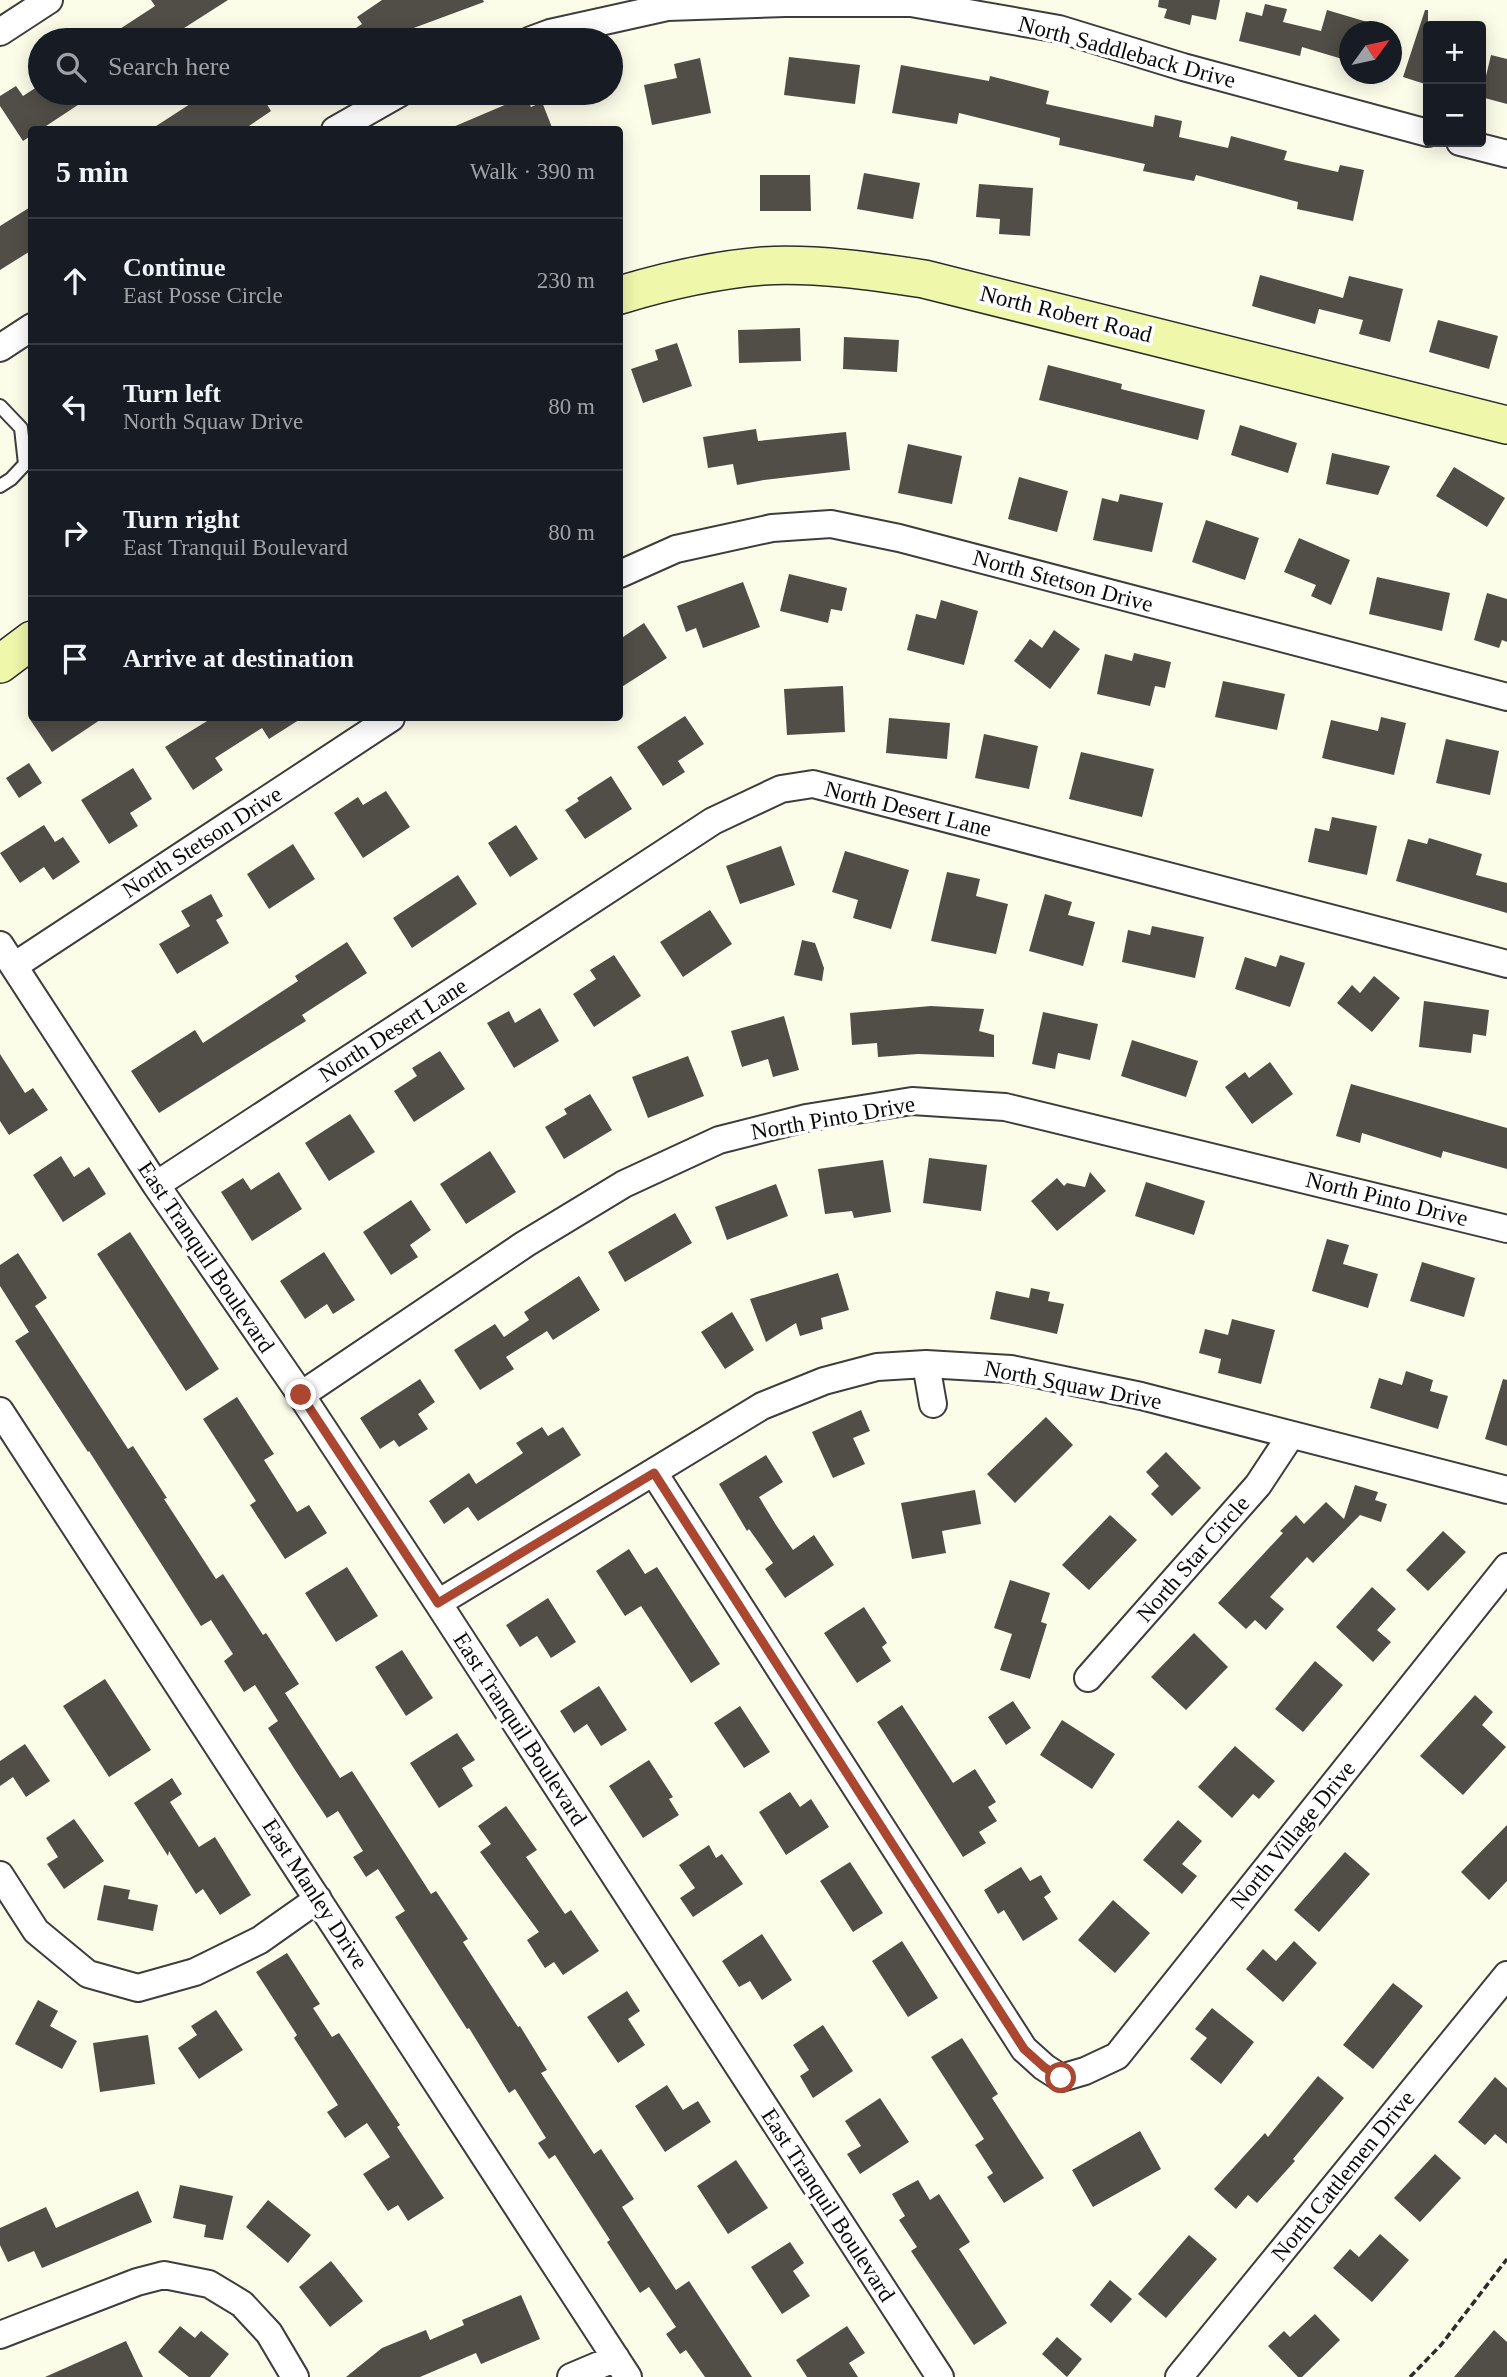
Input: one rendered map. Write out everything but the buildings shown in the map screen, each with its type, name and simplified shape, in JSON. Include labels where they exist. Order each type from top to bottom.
[{"type":"main road","name":"North Robert Road","points":[[623,294],[702,275],[763,266],[869,270],[924,279],[1507,425]]},
{"type":"main road","points":[[0,664],[28,643]]},
{"type":"street","points":[[0,32],[49,0]]},
{"type":"street","name":"North Saddleback Drive","points":[[573,28],[667,8],[785,3],[911,4],[1059,29],[1183,67],[1423,132]]},
{"type":"street","points":[[342,126],[379,105]]},
{"type":"street","points":[[1480,147],[1507,154]]},
{"type":"street","points":[[0,348],[28,330]]},
{"type":"street","name":"North Stetson Drive","points":[[623,573],[676,549],[772,528],[831,524],[900,538],[1507,696]]},
{"type":"street","name":"North Stetson Drive","points":[[7,956],[386,721]]},
{"type":"street","name":"North Desert Lane","points":[[156,1185],[713,821],[781,789],[813,785],[1507,964]]},
{"type":"street","name":"East Tranquil Boulevard","points":[[7,956],[156,1185],[301,1395],[438,1603],[940,2377]]},
{"type":"street","name":"North Pinto Drive","points":[[301,1395],[525,1244],[624,1184],[719,1140],[806,1118],[912,1101],[1005,1107],[1507,1229]]},
{"type":"street","points":[[926,1364],[933,1404]]},
{"type":"street","name":"North Squaw Drive","points":[[438,1603],[762,1406],[824,1381],[877,1367],[926,1364],[1011,1369],[1141,1396],[1507,1490]]},
{"type":"street","name":"East Manley Drive","points":[[0,1412],[622,2367]]},
{"type":"street","name":"North Star Circle","points":[[1087,1678],[1258,1486],[1291,1434]]},
{"type":"street","name":"North Village Drive","points":[[654,1473],[1024,2049],[1061,2078],[1085,2071],[1117,2056],[1507,1567]]},
{"type":"street","points":[[0,1875],[36,1931],[88,1974],[138,1987],[206,1967],[260,1940],[318,1899]]},
{"type":"street","name":"North Cattlemen Drive","points":[[1179,2377],[1507,1975]]},
{"type":"street","points":[[1,2332],[137,2282],[164,2275],[209,2284],[242,2304],[269,2333],[295,2377]]},
{"type":"street","points":[[571,2377],[622,2367]]},
{"type":"lane","points":[[0,406],[21,428],[25,464],[0,486]]},
{"type":"path","points":[[1410,2377],[1441,2345],[1507,2259]]},
{"type":"route","points":[[301,1395],[438,1603],[654,1473],[1024,2049],[1061,2078]]}]
